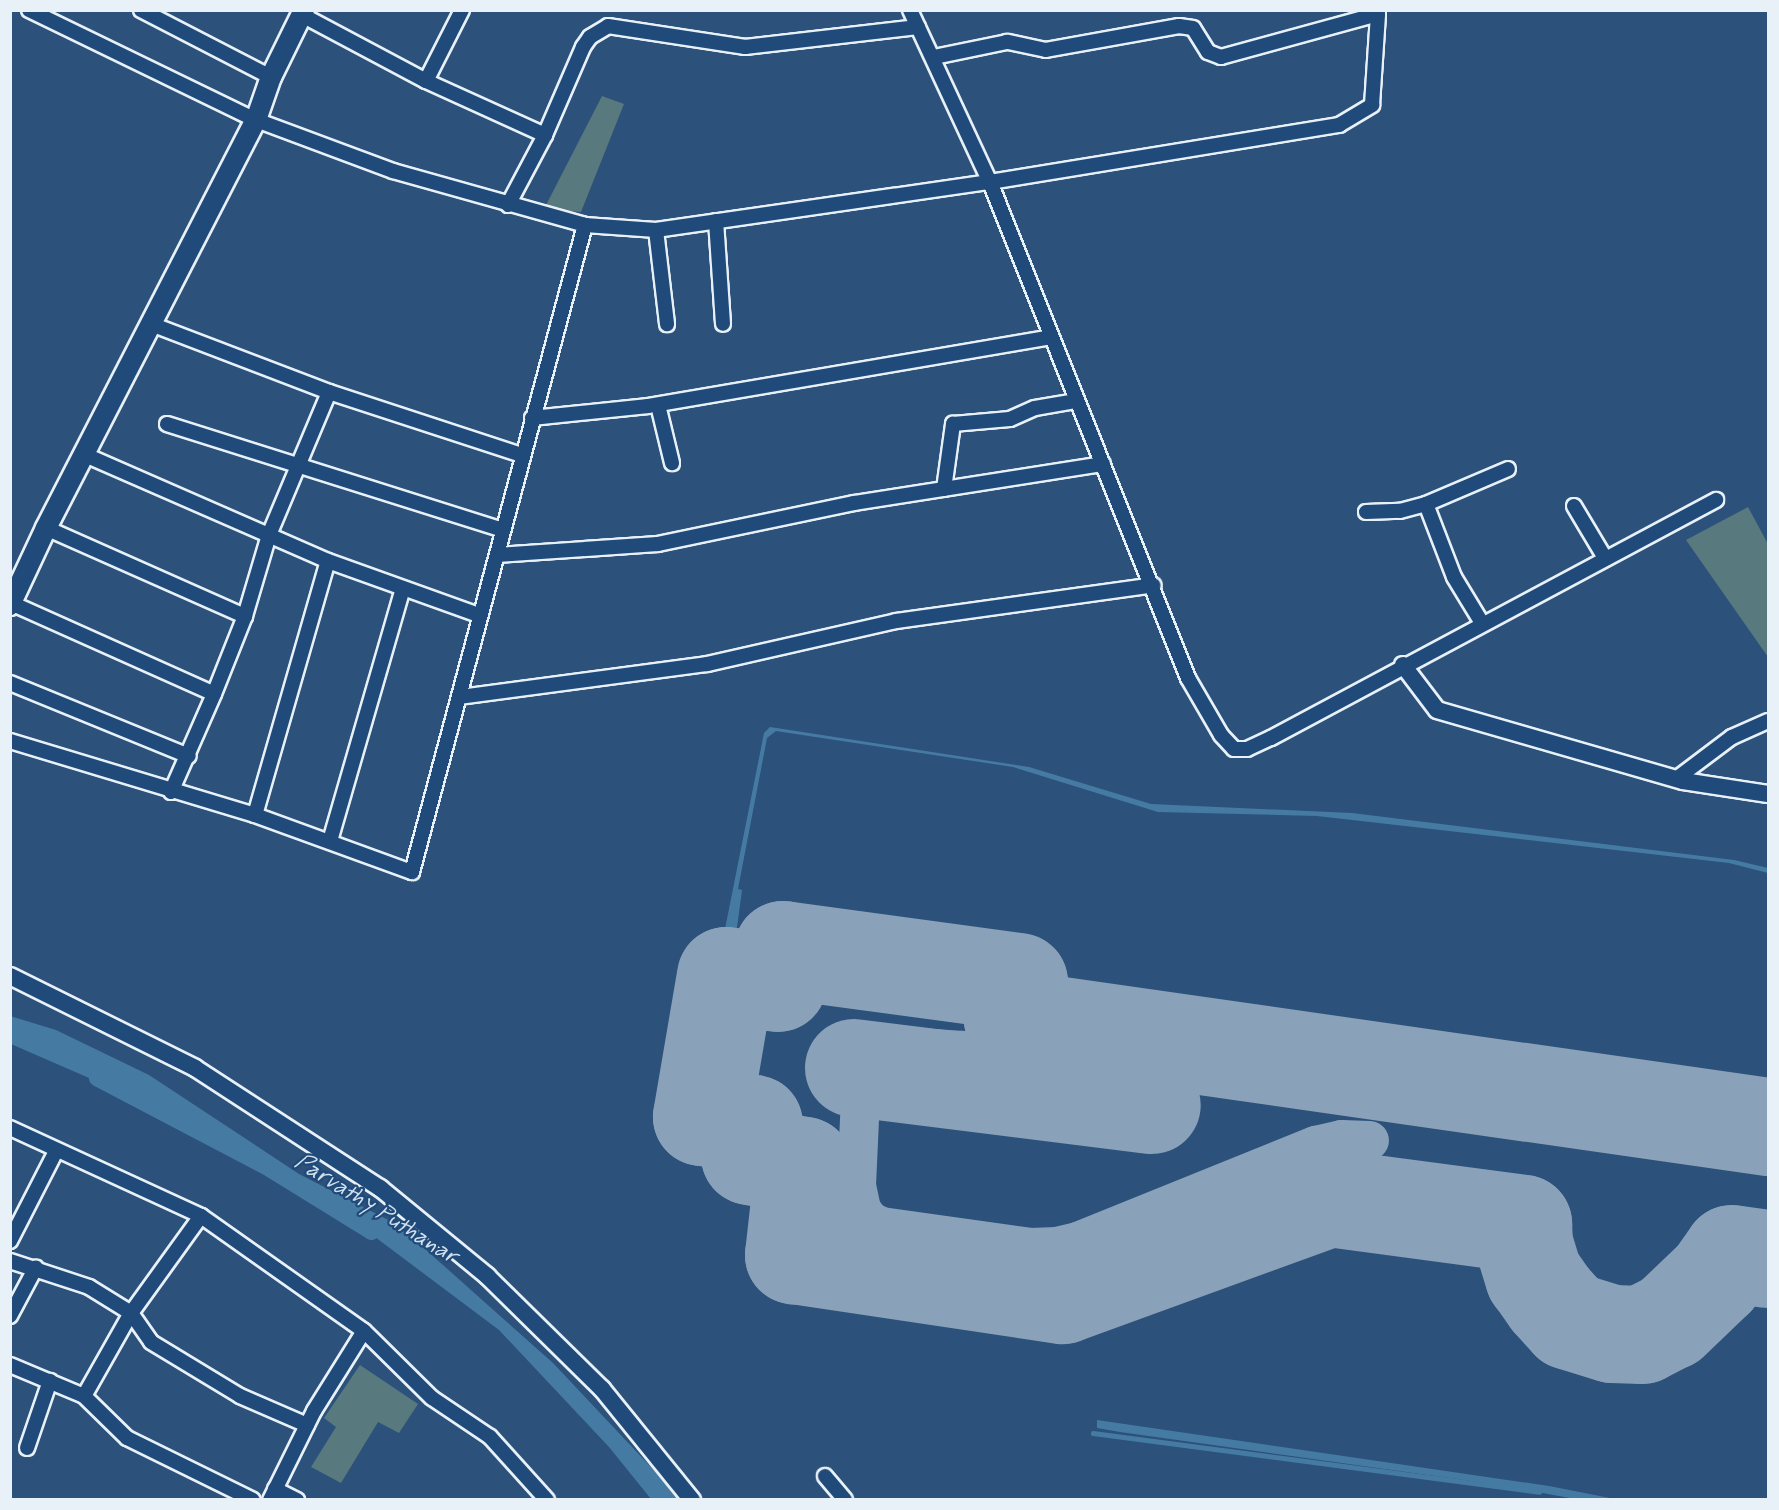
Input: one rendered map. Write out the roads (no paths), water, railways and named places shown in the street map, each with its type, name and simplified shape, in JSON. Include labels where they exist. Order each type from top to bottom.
[{"type":"main road","points":[[11,604],[83,454],[256,120],[271,77],[303,13]]},
{"type":"street","points":[[29,10],[256,120],[393,171],[585,225],[656,230],[990,182],[1339,125],[1355,119],[1372,105],[1378,12],[1221,57],[1208,52],[1193,28],[1179,26],[1046,50],[1007,42],[934,57]]},
{"type":"street","points":[[141,10],[271,77]]},
{"type":"street","points":[[426,81],[462,10]]},
{"type":"street","points":[[910,10],[934,57],[990,182],[1050,338],[1154,585],[1188,678],[1221,735],[1234,749],[1247,749],[1272,738],[1482,623],[1716,500]]},
{"type":"street","points":[[303,13],[426,81],[545,135]]},
{"type":"street","points":[[508,205],[545,135],[583,47],[590,37],[608,26],[745,47],[918,27]]},
{"type":"street","points":[[716,221],[723,324]]},
{"type":"street","points":[[10,741],[171,792],[255,815],[412,872],[585,225]]},
{"type":"street","points":[[656,230],[667,324]]},
{"type":"street","points":[[151,324],[330,392],[522,455]]},
{"type":"street","points":[[532,418],[658,405],[1050,338]]},
{"type":"street","points":[[171,792],[189,756],[244,616],[269,535],[301,465],[330,392]]},
{"type":"street","points":[[944,489],[952,424],[1010,419],[1035,408],[1076,401]]},
{"type":"street","points":[[658,405],[672,463]]},
{"type":"street","points":[[167,424],[503,530]]},
{"type":"street","points":[[83,454],[328,561],[480,615]]},
{"type":"street","points":[[497,555],[658,544],[854,503],[1103,464]]},
{"type":"street","points":[[1366,512],[1400,511],[1426,504],[1508,469]]},
{"type":"street","points":[[1426,504],[1455,577],[1482,623]]},
{"type":"street","points":[[1574,506],[1605,558]]},
{"type":"street","points":[[46,528],[244,616]]},
{"type":"street","points":[[255,815],[328,561]]},
{"type":"street","points":[[460,697],[707,664],[896,621],[1154,585]]},
{"type":"street","points":[[330,841],[403,588]]},
{"type":"street","points":[[11,604],[214,694]]},
{"type":"street","points":[[1403,666],[1437,710],[1676,779],[1768,794]]},
{"type":"street","points":[[10,683],[189,756]]},
{"type":"street","points":[[1676,779],[1732,737],[1768,721]]},
{"type":"street","points":[[10,976],[195,1068],[380,1188],[487,1276],[594,1381],[692,1500]]},
{"type":"street","points":[[10,1128],[201,1216],[364,1331],[432,1398],[490,1437],[547,1500]]},
{"type":"street","points":[[10,1241],[56,1151]]},
{"type":"street","points":[[84,1396],[131,1313],[201,1216]]},
{"type":"street","points":[[10,1261],[89,1287],[131,1313],[152,1342],[240,1396],[307,1425]]},
{"type":"street","points":[[10,1316],[36,1268]]},
{"type":"street","points":[[297,1500],[272,1494],[307,1425],[364,1331]]},
{"type":"street","points":[[10,1365],[84,1396],[127,1438],[254,1500]]},
{"type":"street","points":[[27,1448],[50,1381]]},
{"type":"street","points":[[825,1476],[845,1500]]},
{"type":"water","points":[[770,727],[1029,767],[1151,804],[1352,813],[1734,860],[1768,868],[1768,873],[1729,863],[1317,816],[1158,812],[1013,767],[776,731],[767,738],[738,889],[742,890],[736,935],[724,934],[764,733]]},
{"type":"water","points":[[10,1016],[56,1030],[149,1075],[299,1174],[398,1225],[553,1363],[681,1499],[651,1499],[609,1447],[499,1330],[323,1198],[174,1115],[11,1044]]},
{"type":"water","points":[[1097,1420],[1549,1486],[1615,1499],[1575,1499],[1499,1485],[1120,1432],[1097,1428]]},
{"type":"waterway","name":"Parvathy Puthanar","points":[[96,1078],[269,1169],[371,1232]]},
{"type":"waterway","points":[[1093,1433],[1539,1492]]}]
